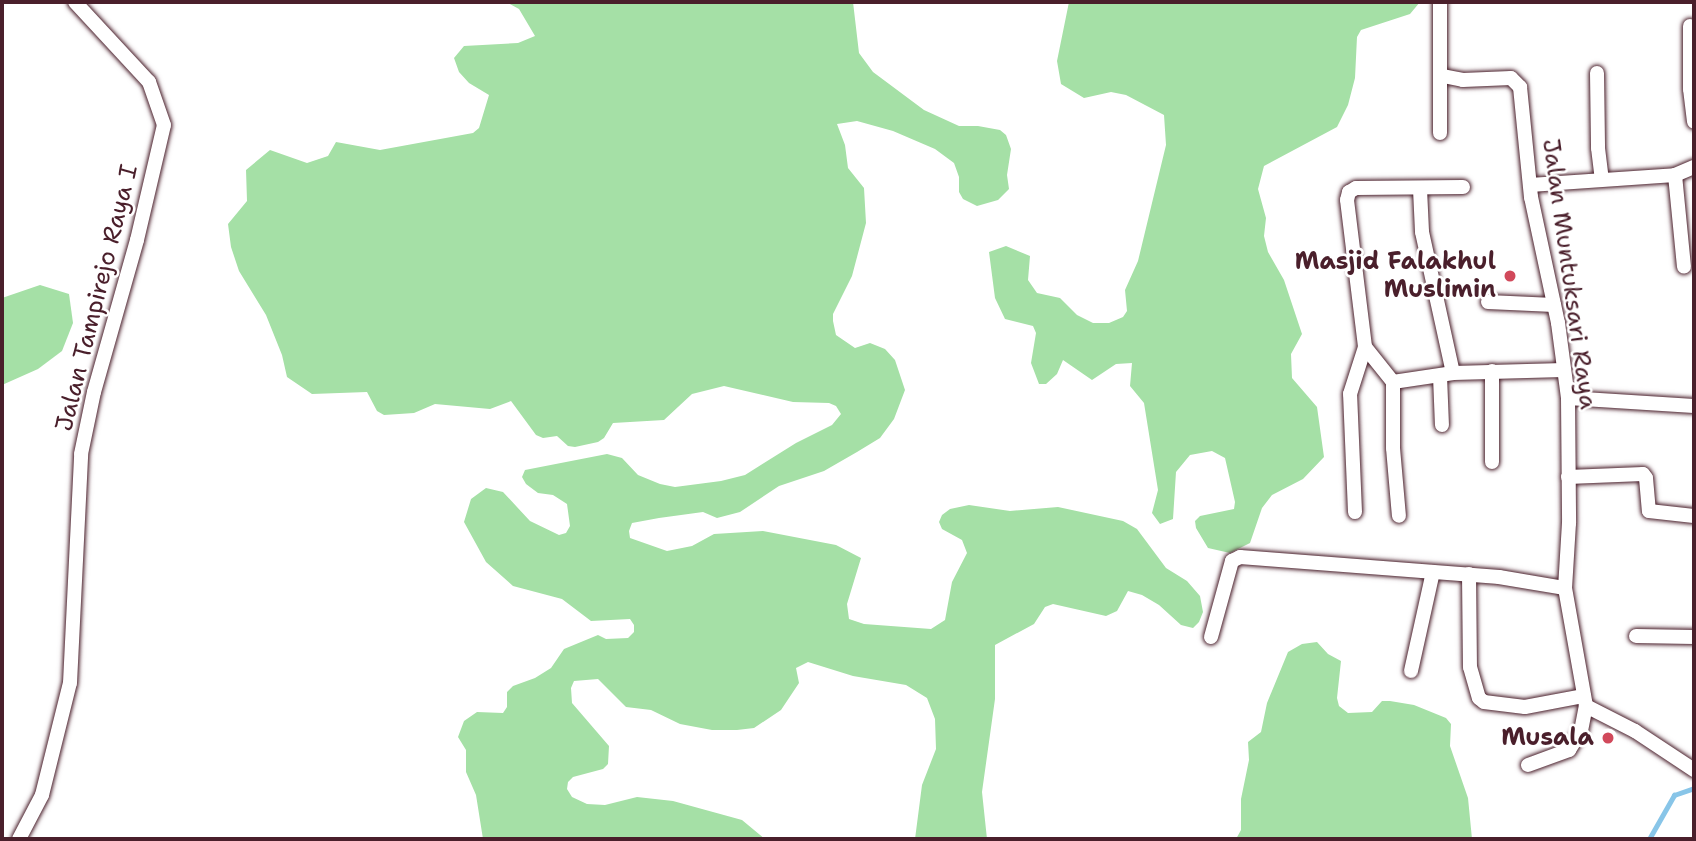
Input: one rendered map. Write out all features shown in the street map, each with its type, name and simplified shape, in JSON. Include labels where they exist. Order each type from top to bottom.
[{"type":"street","name":"Jalan Tampirejo Raya I","points":[[19,839],[42,795],[70,683],[81,454],[94,392],[137,240],[164,125],[149,82],[75,2]]},
{"type":"street","points":[[1440,2],[1443,76],[1440,133]]},
{"type":"street","points":[[1690,26],[1690,89],[1694,122]]},
{"type":"street","points":[[1597,73],[1598,148],[1602,179]]},
{"type":"street","name":"Jalan Muntuksari Raya","points":[[1443,76],[1463,80],[1511,78],[1517,82],[1530,185],[1554,305],[1568,398],[1565,588],[1585,701]]},
{"type":"street","points":[[1530,185],[1675,175],[1694,167]]},
{"type":"street","points":[[1675,175],[1684,267]]},
{"type":"street","points":[[1354,512],[1350,394],[1365,347],[1347,200],[1349,192],[1356,188],[1463,187]]},
{"type":"street","points":[[1420,188],[1422,232],[1446,374],[1442,425]]},
{"type":"street","points":[[1488,302],[1554,305]]},
{"type":"street","points":[[1365,347],[1393,382],[1393,448],[1399,516]]},
{"type":"street","points":[[1393,382],[1446,374],[1564,370]]},
{"type":"street","points":[[1492,371],[1492,461]]},
{"type":"street","points":[[1568,398],[1694,406]]},
{"type":"street","points":[[1568,477],[1643,474],[1646,478],[1649,511],[1694,516]]},
{"type":"street","points":[[1210,637],[1232,561],[1240,557],[1469,574],[1565,588]]},
{"type":"street","points":[[1411,671],[1433,572]]},
{"type":"street","points":[[1469,574],[1469,667],[1479,698],[1484,702],[1525,708],[1585,701],[1694,770]]},
{"type":"street","points":[[1636,636],[1694,637]]},
{"type":"street","points":[[1528,765],[1569,750],[1581,731],[1585,701]]},
{"type":"green space","points":[[506,2],[853,2],[859,53],[873,72],[924,110],[959,126],[1000,130],[1006,135],[1011,149],[1007,175],[1009,189],[998,200],[977,206],[963,199],[959,192],[959,177],[954,163],[935,149],[893,131],[857,121],[837,124],[845,145],[848,168],[864,188],[866,223],[852,276],[833,314],[833,321],[836,335],[855,348],[870,343],[885,349],[895,360],[905,390],[894,419],[880,438],[857,452],[824,471],[779,486],[740,512],[717,518],[703,512],[659,518],[632,523],[629,531],[630,538],[667,551],[692,546],[714,534],[763,531],[836,545],[861,558],[847,604],[849,619],[864,624],[931,629],[945,620],[952,582],[967,553],[962,540],[942,529],[939,522],[942,515],[950,509],[969,505],[1010,511],[1058,507],[1123,521],[1137,529],[1166,568],[1187,581],[1200,596],[1203,612],[1199,622],[1193,628],[1181,625],[1159,605],[1142,595],[1128,591],[1117,611],[1106,616],[1053,604],[1045,607],[1034,624],[995,645],[995,699],[982,792],[987,839],[915,839],[922,785],[936,749],[935,719],[927,698],[906,685],[853,676],[808,662],[796,668],[799,683],[781,710],[754,728],[737,730],[712,730],[680,724],[651,710],[626,707],[598,679],[574,681],[571,688],[572,703],[609,746],[608,764],[603,769],[573,777],[568,782],[567,789],[572,797],[587,804],[605,805],[637,797],[673,801],[742,820],[765,839],[483,839],[476,795],[466,772],[466,750],[458,737],[464,721],[477,712],[503,713],[507,707],[507,692],[513,686],[535,678],[551,668],[564,649],[598,635],[606,639],[628,638],[634,632],[634,625],[630,619],[591,621],[562,599],[513,586],[486,562],[464,522],[471,499],[486,488],[503,492],[530,521],[559,535],[566,533],[570,526],[567,504],[553,495],[538,493],[526,484],[522,477],[525,470],[607,454],[622,458],[638,475],[660,484],[675,487],[721,481],[745,475],[796,443],[832,425],[841,414],[836,406],[829,403],[793,402],[724,386],[692,394],[664,420],[613,423],[604,438],[598,442],[575,447],[568,446],[557,436],[543,438],[536,435],[511,401],[490,409],[435,404],[414,413],[384,415],[377,411],[367,392],[312,394],[287,377],[282,355],[266,315],[239,271],[231,247],[228,224],[247,201],[246,170],[270,150],[307,163],[328,156],[336,142],[380,150],[473,133],[479,128],[489,95],[469,83],[459,72],[454,58],[464,46],[518,43],[535,36],[519,9]]},
{"type":"green space","points":[[1069,2],[1420,2],[1410,14],[1361,30],[1357,37],[1355,78],[1348,105],[1337,127],[1264,166],[1258,189],[1266,218],[1264,236],[1268,252],[1284,280],[1302,334],[1291,354],[1292,378],[1317,407],[1324,457],[1303,479],[1272,495],[1262,508],[1250,543],[1230,553],[1208,548],[1196,528],[1195,521],[1200,516],[1234,509],[1235,502],[1225,458],[1212,451],[1190,455],[1176,472],[1173,519],[1160,524],[1152,513],[1158,490],[1144,403],[1130,386],[1132,363],[1116,364],[1092,380],[1063,360],[1057,374],[1046,384],[1039,384],[1031,363],[1036,333],[1033,326],[1005,319],[995,298],[989,252],[1006,246],[1030,256],[1028,280],[1037,293],[1060,298],[1077,315],[1093,323],[1109,323],[1123,317],[1127,311],[1125,290],[1138,261],[1166,145],[1164,115],[1126,95],[1111,92],[1084,98],[1061,84],[1057,61]]},
{"type":"green space","points":[[40,285],[69,294],[73,323],[62,351],[38,369],[2,385],[2,298]]},
{"type":"green space","points":[[1317,642],[1328,654],[1341,661],[1337,698],[1339,706],[1348,713],[1372,712],[1382,701],[1390,701],[1414,705],[1446,718],[1451,724],[1450,746],[1468,798],[1472,839],[1236,839],[1241,830],[1241,799],[1249,760],[1248,742],[1261,732],[1267,703],[1288,652],[1302,644]]},
{"type":"waterway","points":[[1649,839],[1674,795],[1694,788]]},
{"type":"place","name":"Masjid Falakhul Muslimin","points":[[1510,276]]},
{"type":"place","name":"Musala","points":[[1608,738]]}]
